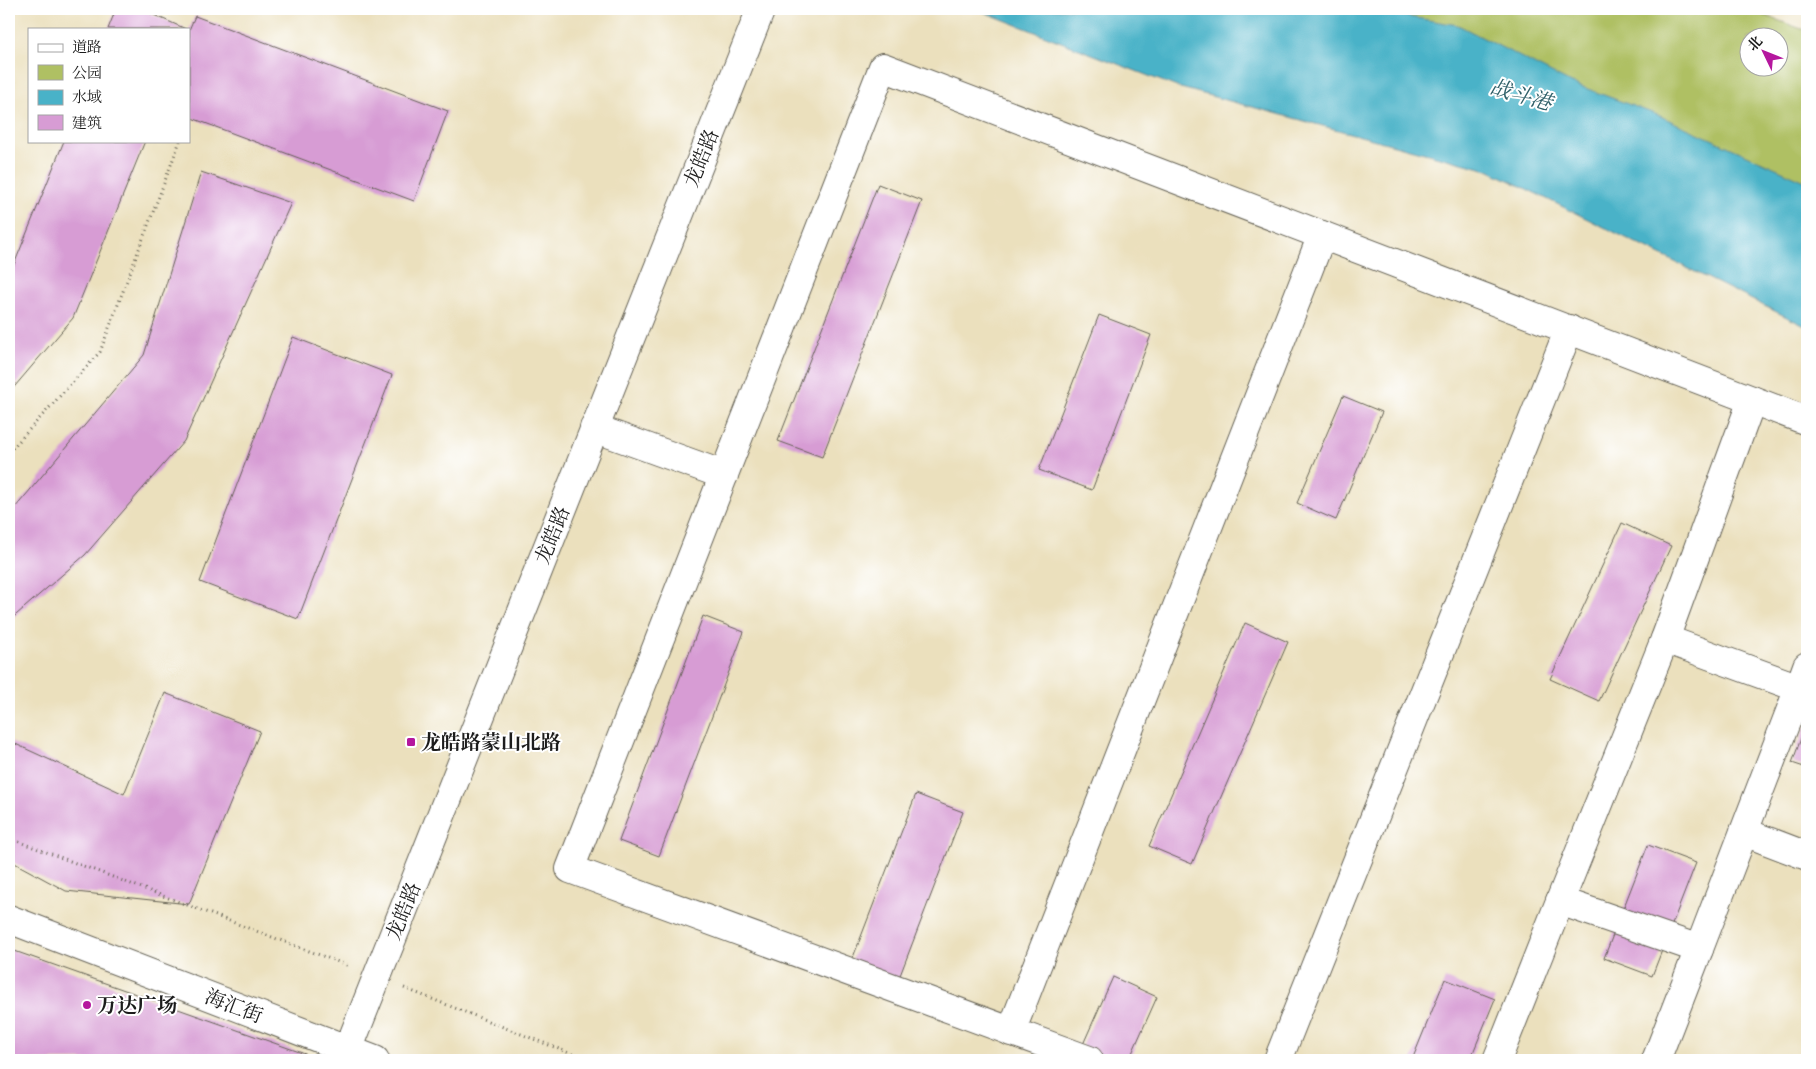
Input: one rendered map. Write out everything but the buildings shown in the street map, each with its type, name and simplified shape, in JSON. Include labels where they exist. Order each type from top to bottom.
[{"type":"street","name":"龙皓路","points":[[346,1055],[761,9]]},
{"type":"street","points":[[1088,1060],[570,868],[883,68],[1807,421]]},
{"type":"street","points":[[1011,1032],[1322,235]]},
{"type":"street","points":[[1278,1060],[1569,329]]},
{"type":"street","points":[[1497,1060],[1665,639],[1752,400]]},
{"type":"street","points":[[594,428],[724,475]]},
{"type":"street","points":[[1656,1060],[1803,677],[1665,639]]},
{"type":"street","points":[[1744,832],[1807,856]]},
{"type":"street","points":[[1560,901],[1699,949]]},
{"type":"street","name":"海汇街","points":[[9,920],[346,1055],[374,1060]]},
{"type":"path","points":[[9,452],[100,352],[180,142]]},
{"type":"path","points":[[9,838],[377,977],[587,1060]]},
{"type":"green space","points":[[1310,9],[1747,9],[1807,31],[1807,194]]},
{"type":"water","name":"战斗港","points":[[976,9],[1362,9],[1458,25],[1569,82],[1660,116],[1807,182],[1807,327],[1488,170],[1177,87]]},
{"type":"place","name":"龙皓路蒙山北路","points":[[411,742]]},
{"type":"place","name":"万达广场","points":[[87,1005]]}]
